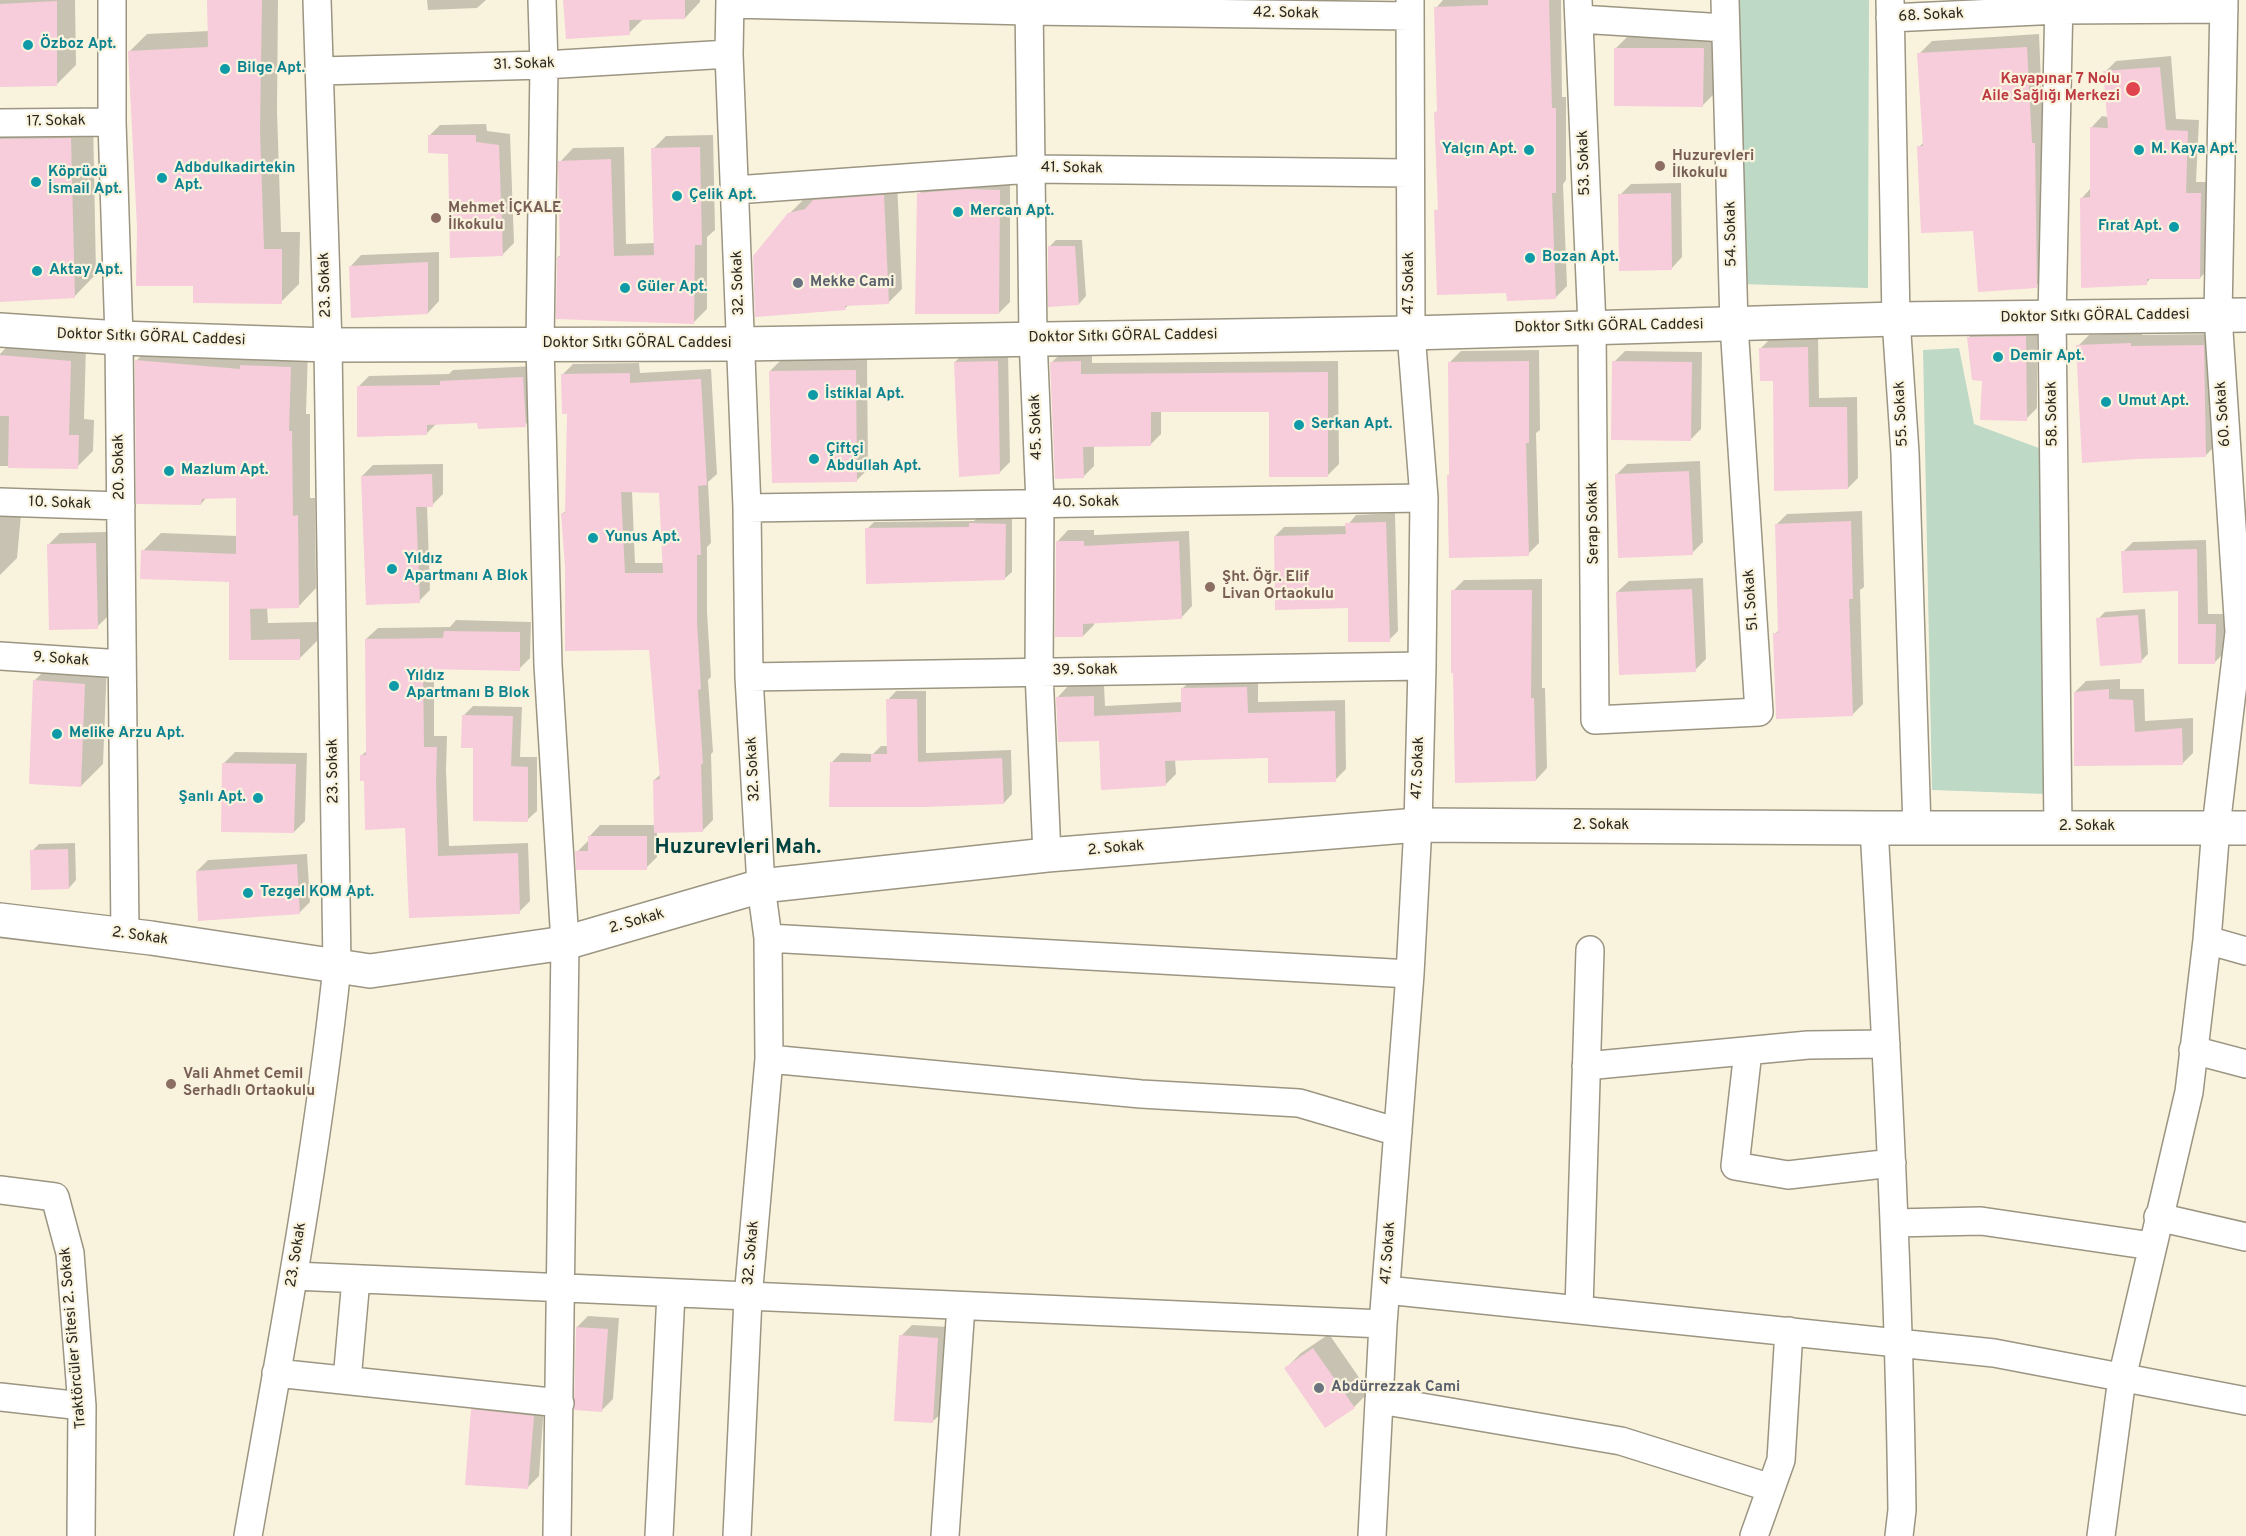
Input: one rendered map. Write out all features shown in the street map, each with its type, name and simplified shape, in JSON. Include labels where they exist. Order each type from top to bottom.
[{"type":"street","name":"20. Sokak","points":[[112,0],[112,122],[119,338],[125,935]]},
{"type":"street","name":"23. Sokak","points":[[248,1536],[294,1276],[327,1068],[337,967],[328,345],[317,0]]},
{"type":"street","points":[[542,0],[544,65],[540,344],[548,665],[565,943],[557,1536],[577,1536]]},
{"type":"street","name":"54. Sokak","points":[[1725,0],[1734,325]]},
{"type":"street","name":"42. Sokak","points":[[730,2],[1410,8]]},
{"type":"street","name":"32. Sokak","points":[[730,2],[729,54],[747,508],[749,677],[761,886],[768,938],[770,1059],[748,1298],[737,1536]]},
{"type":"street","name":"68. Sokak","points":[[1890,9],[2224,4]]},
{"type":"street","name":"60. Sokak","points":[[2101,1536],[2122,1378],[2188,1092],[2207,940],[2231,827],[2239,632],[2224,4]]},
{"type":"street","name":"58. Sokak","points":[[2058,827],[2052,318],[2059,5]]},
{"type":"street","name":"45. Sokak","points":[[1029,6],[1033,338],[1040,503],[1039,672],[1047,855]]},
{"type":"street","name":"47. Sokak","points":[[1372,1536],[1383,1324],[1410,974],[1418,825],[1422,666],[1425,498],[1411,333],[1410,8]]},
{"type":"street","name":"55. Sokak","points":[[1890,9],[1896,319],[1905,453],[1917,828]]},
{"type":"street","points":[[1578,10],[1725,28]]},
{"type":"street","name":"53. Sokak","points":[[1578,10],[1592,326]]},
{"type":"street","name":"31. Sokak","points":[[320,71],[544,65],[729,54]]},
{"type":"street","name":"17. Sokak","points":[[0,123],[112,122]]},
{"type":"street","name":"41. Sokak","points":[[735,190],[1031,169],[1410,173]]},
{"type":"street","name":"Doktor Sıtkı GÖRAL Caddesi","points":[[0,330],[119,338],[328,345],[741,344],[1411,333],[1896,319],[2232,315]]},
{"type":"street","name":"51. Sokak","points":[[1595,720],[1759,712],[1734,325]]},
{"type":"street","name":"Serap Sokak","points":[[1592,326],[1595,720]]},
{"type":"street","name":"40. Sokak","points":[[747,508],[1425,498]]},
{"type":"street","name":"10. Sokak","points":[[0,502],[121,506]]},
{"type":"street","name":"9. Sokak","points":[[0,656],[122,664]]},
{"type":"street","name":"39. Sokak","points":[[749,677],[1422,666]]},
{"type":"street","name":"2. Sokak","points":[[0,920],[125,935],[370,971],[565,943],[761,886],[1047,855],[1418,825],[1874,828],[2231,827]]},
{"type":"street","points":[[1874,828],[1900,1343],[1902,1510],[1899,1536]]},
{"type":"street","points":[[768,938],[1410,974]]},
{"type":"street","points":[[2207,940],[2246,951]]},
{"type":"street","points":[[1579,1309],[1590,950]]},
{"type":"street","points":[[1586,1066],[1808,1045],[1886,1044]]},
{"type":"street","points":[[2193,1050],[2246,1064]]},
{"type":"street","points":[[1748,1051],[1735,1166],[1788,1175],[1892,1163]]},
{"type":"street","points":[[770,1059],[1141,1095],[1299,1103],[1398,1132]]},
{"type":"street","name":"Traktörcüler Sitesi 2. Sokak","points":[[0,1190],[55,1197],[70,1253],[82,1406],[81,1536]]},
{"type":"street","points":[[2158,1217],[2246,1237]]},
{"type":"street","points":[[1894,1223],[1981,1221],[2152,1246]]},
{"type":"street","points":[[294,1276],[748,1298],[1383,1324]]},
{"type":"street","points":[[347,1380],[356,1279]]},
{"type":"street","points":[[1386,1290],[1994,1353],[2246,1401]]},
{"type":"street","points":[[659,1536],[671,1293]]},
{"type":"street","points":[[945,1536],[961,1306]]},
{"type":"street","points":[[1754,1536],[1781,1460],[1789,1331]]},
{"type":"street","points":[[276,1373],[560,1403]]},
{"type":"street","points":[[0,1397],[82,1406]]},
{"type":"street","points":[[1380,1400],[1621,1441],[1771,1488]]},
{"type":"green space","points":[[1740,0],[1869,0],[1868,288],[1741,284]]},
{"type":"green space","points":[[1959,348],[1974,424],[2044,450],[2046,794],[1932,790],[1923,350]]},
{"type":"building","points":[[207,0],[262,0],[260,130],[264,249],[282,249],[282,304],[193,303],[193,286],[136,286],[137,227],[128,51],[208,47]]},
{"type":"building","points":[[563,0],[685,0],[685,19],[629,20],[630,35],[566,39]]},
{"type":"building","points":[[1488,0],[1549,0],[1552,108],[1556,108],[1556,193],[1552,193],[1556,299],[1507,301],[1506,293],[1437,295],[1434,210],[1438,210],[1434,112],[1437,112],[1434,7],[1488,5]]},
{"type":"building","name":"Özboz Apt.","points":[[57,1],[57,86],[0,87],[0,4]]},
{"type":"building","points":[[2027,47],[2032,143],[2035,143],[2037,288],[1978,292],[1973,231],[1921,233],[1917,146],[1923,146],[1917,53]]},
{"type":"building","points":[[1614,48],[1704,48],[1703,107],[1614,106]]},
{"type":"building","points":[[2160,67],[2166,130],[2188,131],[2186,193],[2201,193],[2200,279],[2147,279],[2147,285],[2081,288],[2080,198],[2090,197],[2090,127],[2108,128],[2103,71]]},
{"type":"building","points":[[428,135],[476,135],[476,142],[499,145],[503,256],[450,258],[448,154],[428,153]]},
{"type":"building","points":[[71,138],[75,298],[0,302],[0,139]]},
{"type":"building","points":[[700,147],[702,245],[695,245],[694,324],[556,319],[557,257],[560,257],[558,161],[611,159],[614,256],[654,255],[651,148]]},
{"type":"building","points":[[968,189],[1000,190],[999,314],[915,314],[917,193]]},
{"type":"building","points":[[1671,193],[1672,270],[1619,271],[1618,194]]},
{"type":"building","name":"Mekke Cami","points":[[884,195],[889,304],[845,306],[846,310],[755,317],[753,256],[788,213],[805,209],[813,200]]},
{"type":"building","points":[[1048,246],[1075,246],[1079,305],[1048,307]]},
{"type":"building","points":[[428,262],[428,314],[351,318],[349,266]]},
{"type":"building","name":"Demir Apt.","points":[[2026,336],[2027,421],[1980,420],[1982,381],[1972,380],[1967,337]]},
{"type":"building","points":[[2131,343],[2131,346],[2204,345],[2206,457],[2082,463],[2076,345]]},
{"type":"building","points":[[1808,347],[1809,407],[1847,407],[1848,489],[1774,491],[1773,381],[1760,381],[1759,348]]},
{"type":"building","points":[[0,355],[71,361],[69,435],[79,435],[78,469],[8,468],[9,416],[0,416]]},
{"type":"building","points":[[135,360],[240,369],[240,365],[291,367],[289,431],[292,431],[293,516],[298,515],[299,608],[250,609],[251,640],[300,639],[300,660],[229,660],[229,582],[140,579],[141,550],[236,554],[236,498],[202,499],[201,505],[136,504]]},
{"type":"building","points":[[998,361],[1000,474],[959,477],[954,362]]},
{"type":"building","points":[[1081,361],[1081,374],[1328,372],[1328,477],[1269,477],[1269,412],[1151,412],[1151,446],[1083,447],[1084,478],[1055,479],[1050,362]]},
{"type":"building","points":[[1529,361],[1529,443],[1526,443],[1529,556],[1449,558],[1448,362]]},
{"type":"building","points":[[1612,361],[1692,362],[1691,441],[1611,440]]},
{"type":"building","points":[[856,370],[857,482],[772,483],[769,371]]},
{"type":"building","points":[[630,373],[630,383],[701,379],[707,485],[698,486],[701,555],[697,555],[697,623],[701,689],[698,690],[703,764],[701,764],[703,832],[654,833],[653,780],[660,779],[649,650],[565,651],[565,567],[561,513],[565,513],[567,414],[562,414],[561,374]],"holes":[[[621,492],[659,493],[663,573],[625,573]]]},
{"type":"building","points":[[523,377],[526,427],[478,429],[477,423],[427,425],[427,435],[357,437],[357,386],[440,385],[440,381]]},
{"type":"building","points":[[1689,471],[1693,555],[1618,558],[1615,474]]},
{"type":"building","points":[[432,474],[433,507],[416,507],[420,603],[366,605],[361,476]]},
{"type":"building","points":[[1851,521],[1853,599],[1849,599],[1853,716],[1776,719],[1773,633],[1778,633],[1775,524]]},
{"type":"building","points":[[1386,522],[1390,642],[1348,642],[1348,608],[1275,610],[1274,536],[1346,534],[1345,523]]},
{"type":"building","points":[[969,523],[1006,524],[1005,580],[866,584],[865,528],[969,527]]},
{"type":"building","points":[[1056,541],[1084,541],[1084,546],[1179,541],[1182,619],[1083,624],[1083,637],[1055,637]]},
{"type":"building","points":[[96,543],[98,629],[49,630],[47,544]]},
{"type":"building","points":[[2197,549],[2198,624],[2216,624],[2215,664],[2178,664],[2178,591],[2123,593],[2121,551]]},
{"type":"building","points":[[1692,589],[1696,672],[1619,675],[1616,592]]},
{"type":"building","points":[[1451,590],[1532,590],[1531,698],[1534,698],[1536,781],[1455,783]]},
{"type":"building","points":[[2138,615],[2142,663],[2100,666],[2096,618]]},
{"type":"building","points":[[444,631],[520,632],[520,671],[423,669],[424,747],[437,747],[438,856],[518,853],[520,914],[409,918],[405,828],[365,830],[364,781],[360,781],[360,755],[366,755],[365,639],[443,638]]},
{"type":"building","name":"Melike Arzu Apt.","points":[[33,680],[85,684],[81,787],[29,784]]},
{"type":"building","points":[[1247,687],[1248,713],[1335,711],[1336,782],[1268,783],[1268,758],[1165,761],[1166,786],[1101,790],[1099,741],[1058,742],[1056,697],[1094,696],[1094,716],[1181,712],[1181,688]]},
{"type":"building","points":[[2109,689],[2109,699],[2133,700],[2135,732],[2182,728],[2183,765],[2074,766],[2074,692]]},
{"type":"building","points":[[886,699],[917,699],[918,762],[1002,758],[1004,804],[829,807],[830,762],[871,762],[871,754],[887,754]]},
{"type":"building","points":[[462,715],[513,716],[511,766],[528,767],[528,822],[473,821],[473,748],[461,748]]},
{"type":"building","name":"Şanlı Apt.","points":[[222,763],[296,764],[294,833],[221,832]]},
{"type":"building","points":[[588,836],[647,836],[647,870],[576,870],[575,851],[588,851]]},
{"type":"building","points":[[68,849],[69,889],[31,890],[30,850]]},
{"type":"building","name":"Tezgel KOM Apt.","points":[[297,864],[300,914],[198,921],[196,871]]},
{"type":"building","points":[[576,1327],[608,1329],[602,1412],[574,1410]]},
{"type":"building","points":[[899,1335],[938,1338],[933,1423],[894,1421]]},
{"type":"building","name":"Abdürrezzak Cami","points":[[1313,1348],[1355,1408],[1325,1428],[1284,1368]]},
{"type":"building","points":[[471,1409],[534,1416],[528,1489],[465,1485]]},
{"type":"place","name":"Özboz Apt.","points":[[28,45]]},
{"type":"place","name":"Bilge Apt.","points":[[225,69]]},
{"type":"place","name":"Kayapınar 7 Nolu Aile Sağlığı Merkezi","points":[[2133,89]]},
{"type":"place","name":"Yalçın Apt.","points":[[1529,150]]},
{"type":"place","name":"M. Kaya Apt.","points":[[2139,150]]},
{"type":"place","name":"Huzurevleri İlkokulu","points":[[1660,166]]},
{"type":"place","name":"Adbdulkadirtekin Apt.","points":[[162,178]]},
{"type":"place","name":"Köprücü İsmail Apt.","points":[[36,182]]},
{"type":"place","name":"Çelik Apt.","points":[[677,196]]},
{"type":"place","name":"Mercan Apt.","points":[[958,212]]},
{"type":"place","name":"Mehmet İÇKALE İlkokulu","points":[[436,218]]},
{"type":"place","name":"Fırat Apt.","points":[[2174,227]]},
{"type":"place","name":"Bozan Apt.","points":[[1530,258]]},
{"type":"place","name":"Aktay Apt.","points":[[37,271]]},
{"type":"place","name":"Mekke Cami","points":[[798,283]]},
{"type":"place","name":"Güler Apt.","points":[[625,288]]},
{"type":"place","name":"Demir Apt.","points":[[1998,357]]},
{"type":"place","name":"İstiklal Apt.","points":[[813,395]]},
{"type":"place","name":"Umut Apt.","points":[[2106,402]]},
{"type":"place","name":"Serkan Apt.","points":[[1299,425]]},
{"type":"place","name":"Çiftçi Abdullah Apt.","points":[[814,459]]},
{"type":"place","name":"Mazlum Apt.","points":[[169,471]]},
{"type":"place","name":"Yunus Apt.","points":[[593,538]]},
{"type":"place","name":"Yıldız Apartmanı A Blok","points":[[392,569]]},
{"type":"place","name":"Şht. Öğr. Elif Livan Ortaokulu","points":[[1210,587]]},
{"type":"place","name":"Yıldız Apartmanı B Blok","points":[[394,686]]},
{"type":"place","name":"Melike Arzu Apt.","points":[[57,734]]},
{"type":"place","name":"Şanlı Apt.","points":[[258,798]]},
{"type":"place","name":"Tezgel KOM Apt.","points":[[248,893]]},
{"type":"place","name":"Vali Ahmet Cemil Serhadlı Ortaokulu","points":[[171,1084]]},
{"type":"place","name":"Abdürrezzak Cami","points":[[1319,1388]]},
{"type":"district","name":"Huzurevleri Mah.","points":[[738,849]]}]
